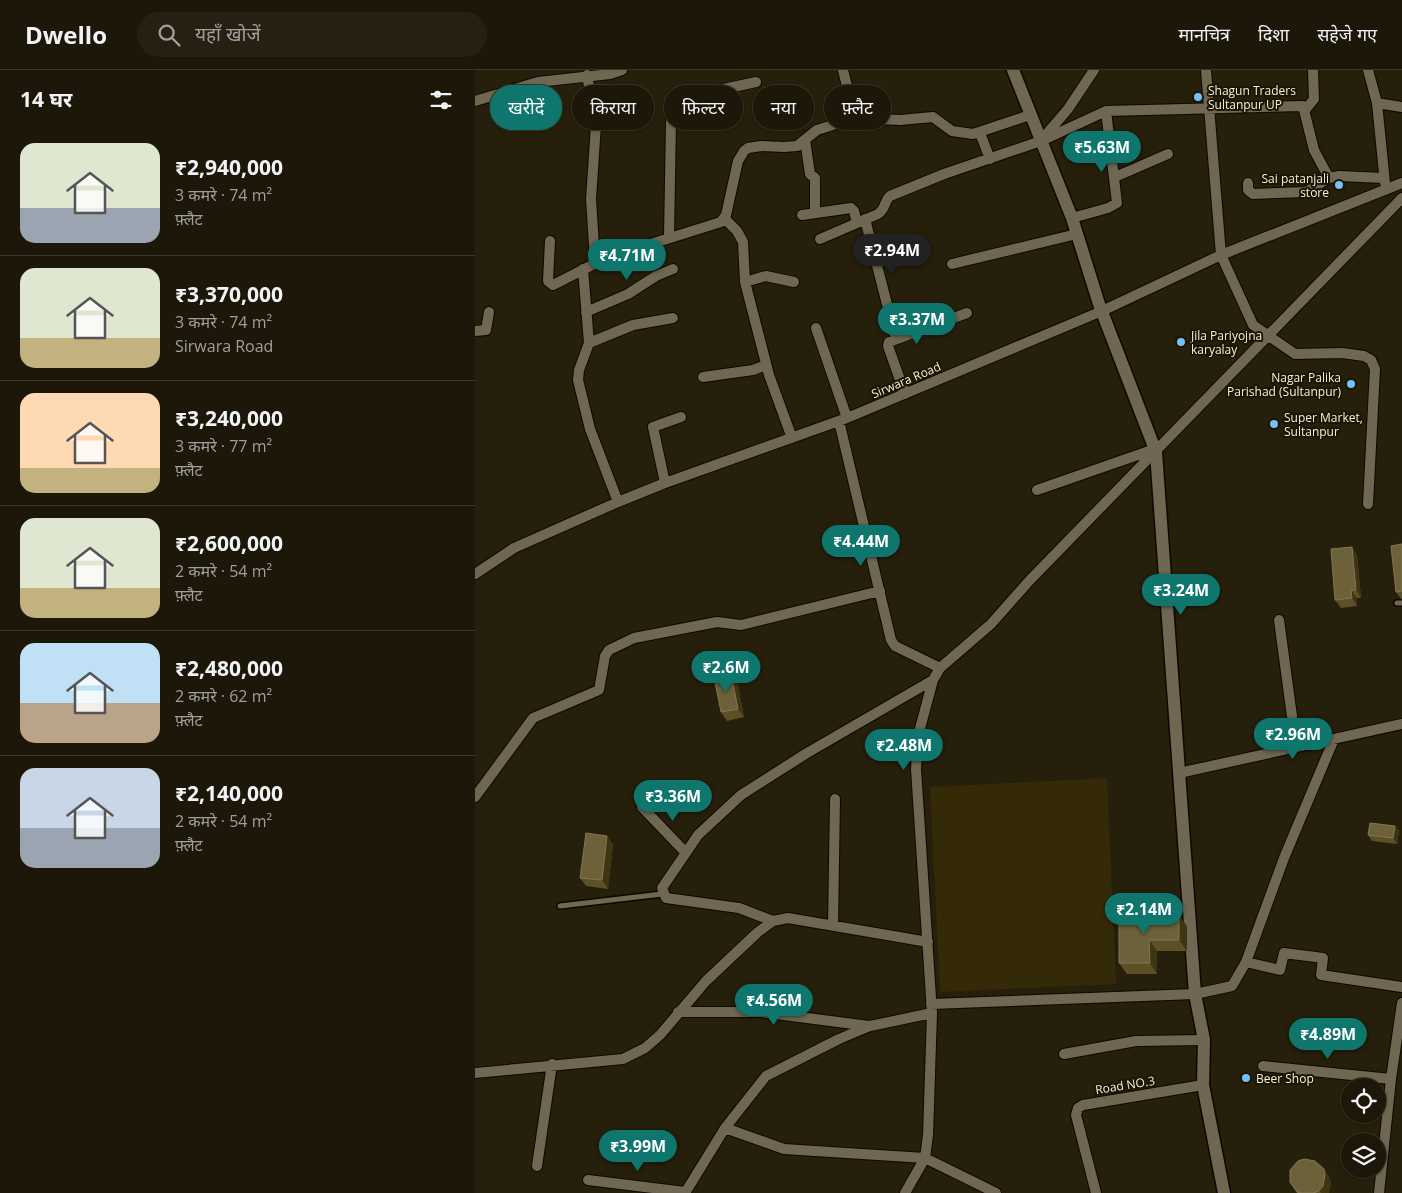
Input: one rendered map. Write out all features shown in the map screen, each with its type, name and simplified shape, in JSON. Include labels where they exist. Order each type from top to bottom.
[{"type":"street","points":[[475,101],[529,84],[587,75],[610,74],[622,70]]},
{"type":"street","points":[[843,70],[847,85]]},
{"type":"street","points":[[1013,70],[1072,218],[1102,311],[1155,451],[1195,994],[1204,1040],[1203,1085],[1224,1193]]},
{"type":"street","points":[[1041,141],[1068,110],[1094,70]]},
{"type":"street","points":[[1206,70],[1221,255],[1253,325],[1269,334],[1295,354],[1342,353],[1364,356],[1371,360],[1375,369],[1368,504]]},
{"type":"street","points":[[1305,109],[1314,99],[1313,70]]},
{"type":"street","points":[[1368,70],[1377,103],[1385,189]]},
{"type":"street","points":[[587,75],[596,125],[591,192],[595,262]]},
{"type":"street","points":[[669,237],[671,122],[691,117],[691,96],[756,82]]},
{"type":"street","points":[[1377,103],[1402,107]]},
{"type":"street","points":[[820,239],[882,212],[890,196],[944,174],[1041,141],[1106,111],[1296,105],[1305,109]]},
{"type":"street","points":[[1305,109],[1314,150],[1329,178]]},
{"type":"street","points":[[1072,218],[1108,208],[1117,203],[1106,111]]},
{"type":"street","points":[[891,120],[933,117],[952,132],[980,133],[1031,115]]},
{"type":"street","points":[[550,241],[548,281],[549,284],[553,285],[595,262],[721,222],[724,218],[738,161],[743,151],[761,146],[791,147],[805,140],[817,130],[824,128]]},
{"type":"street","points":[[980,133],[990,159]]},
{"type":"street","points":[[805,140],[809,172],[815,178],[815,213]]},
{"type":"street","points":[[1115,177],[1167,154]]},
{"type":"street","points":[[1248,183],[1249,190],[1253,194],[1306,192],[1316,188],[1329,178],[1339,176],[1385,178]]},
{"type":"street","name":"Sirwara Road","points":[[475,574],[513,548],[618,502],[665,483],[843,420],[1102,311],[1221,255],[1402,182]]},
{"type":"street","points":[[905,1193],[925,1158],[928,1135],[932,1008],[916,769],[918,736],[933,680],[940,668],[991,624],[1155,451],[1402,198]]},
{"type":"street","points":[[802,215],[853,209],[861,221],[896,339]]},
{"type":"street","points":[[724,218],[737,231],[743,242],[745,282],[766,365],[792,438]]},
{"type":"street","points":[[952,264],[1077,234]]},
{"type":"street","points":[[583,269],[589,343],[579,370],[578,380],[590,429],[618,502]]},
{"type":"street","points":[[586,312],[628,294],[656,276],[673,269]]},
{"type":"street","points":[[745,282],[766,276],[794,282]]},
{"type":"street","points":[[475,331],[486,330],[489,312]]},
{"type":"street","points":[[905,394],[888,346],[889,342],[967,313]]},
{"type":"street","points":[[589,343],[633,325],[673,318]]},
{"type":"street","points":[[816,328],[843,420],[891,640],[895,646],[940,668]]},
{"type":"street","points":[[703,377],[753,370],[766,365]]},
{"type":"street","points":[[665,483],[653,427],[681,417]]},
{"type":"street","points":[[1037,490],[1155,451]]},
{"type":"street","points":[[475,797],[533,718],[599,690],[605,656],[613,646],[634,638],[700,624],[717,622],[741,625],[880,591]]},
{"type":"street","points":[[1279,620],[1296,746]]},
{"type":"street","points":[[928,942],[788,918],[773,920],[739,908],[666,898],[662,894],[661,888],[698,835],[741,795],[807,753],[933,680]]},
{"type":"street","points":[[1179,773],[1402,724]]},
{"type":"street","points":[[589,1180],[685,1192],[725,1128],[766,1076],[839,1039],[871,1026],[932,1008],[1195,994],[1232,986],[1247,962],[1285,858],[1334,739]]},
{"type":"street","points":[[833,925],[835,799]]},
{"type":"street","points":[[642,807],[686,854]]},
{"type":"street","points":[[475,1073],[552,1064],[623,1059],[645,1048],[660,1035],[706,981],[773,920]]},
{"type":"street","points":[[1247,962],[1280,970],[1283,952],[1323,958],[1321,975],[1402,987]]},
{"type":"street","points":[[1379,1193],[1391,1079],[1402,1003]]},
{"type":"street","points":[[678,1012],[761,1012],[871,1026]]},
{"type":"street","points":[[1064,1054],[1127,1042],[1204,1040]]},
{"type":"street","points":[[537,1166],[552,1064]]},
{"type":"street","points":[[1263,1066],[1391,1079]]},
{"type":"street","name":"Road NO.3","points":[[1096,1193],[1076,1115],[1078,1108],[1083,1105],[1203,1085]]},
{"type":"street","points":[[725,1128],[784,1150],[925,1158],[997,1193]]},
{"type":"lane","points":[[560,906],[662,894]]},
{"type":"shaded area","points":[[1107,778],[1116,984],[940,992],[930,787]]},
{"type":"building","points":[[1402,544],[1402,591],[1396,592],[1391,546]]},
{"type":"building","points":[[1352,547],[1356,590],[1351,590],[1352,598],[1335,600],[1331,549]]},
{"type":"building","points":[[731,673],[738,709],[721,712],[714,677]]},
{"type":"building","points":[[1370,823],[1395,826],[1393,838],[1368,835]]},
{"type":"building","points":[[586,833],[607,836],[602,880],[580,878]]},
{"type":"building","points":[[1179,915],[1179,940],[1149,940],[1150,963],[1119,963],[1119,916]]},
{"type":"building","points":[[1304,1159],[1315,1161],[1324,1169],[1323,1186],[1319,1191],[1313,1193],[1297,1192],[1290,1182],[1290,1170],[1298,1161]]},
{"type":"place","name":"Shagun Traders Sultanpur UP","points":[[1198,97]]},
{"type":"place","name":"Sai patanjali store","points":[[1339,185]]},
{"type":"place","name":"Jila Pariyojna karyalay","points":[[1181,342]]},
{"type":"place","name":"Nagar Palika Parishad (Sultanpur)","points":[[1351,384]]},
{"type":"place","name":"Super Market, Sultanpur","points":[[1274,424]]},
{"type":"place","name":"Beer Shop","points":[[1246,1078]]}]
